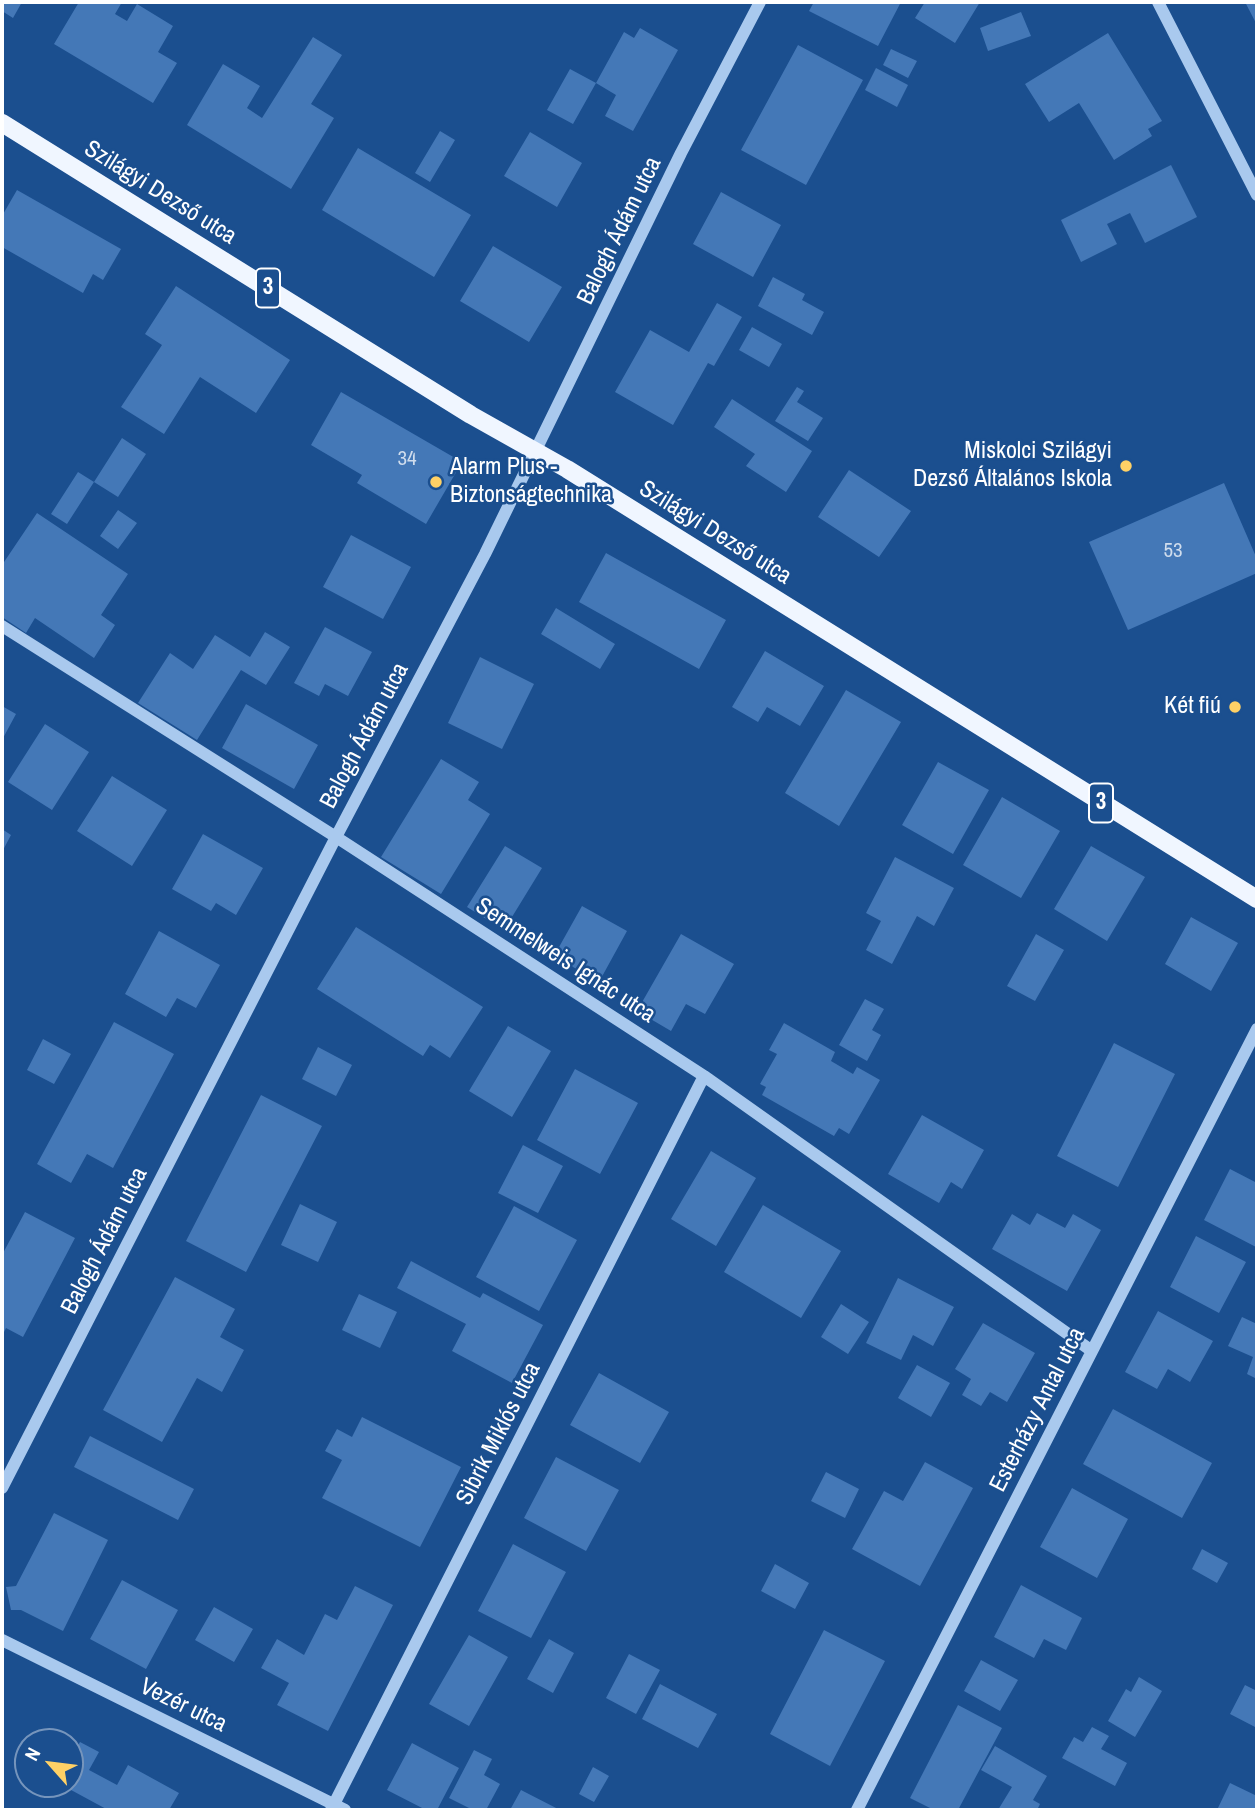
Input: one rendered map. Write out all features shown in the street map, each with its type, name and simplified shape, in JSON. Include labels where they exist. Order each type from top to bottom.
[{"type":"main road","name":"Szilágyi Dezső utca","points":[[2,123],[1257,899]]},
{"type":"street","name":"Balogh Ádám utca","points":[[2,1488],[336,837],[485,554],[681,153],[760,2]]},
{"type":"street","points":[[1158,2],[1257,195]]},
{"type":"street","name":"Semmelweis Ignác utca","points":[[2,626],[336,837],[704,1076],[1091,1352]]},
{"type":"street","name":"Esterházy Antal utca","points":[[857,1810],[1257,1029]]},
{"type":"street","name":"Sibrik Miklós utca","points":[[337,1808],[704,1076]]},
{"type":"street","name":"Vezér utca","points":[[2,1640],[337,1808]]},
{"type":"building","points":[[2,2],[22,2],[13,18],[2,11]]},
{"type":"building","points":[[79,2],[122,2],[115,14],[127,21],[137,4],[173,26],[158,52],[177,63],[153,103],[54,44]]},
{"type":"building","points":[[814,2],[901,2],[878,46],[809,11]]},
{"type":"building","points":[[925,2],[980,2],[955,43],[915,18]]},
{"type":"building","points":[[1245,2],[1257,2],[1257,25]]},
{"type":"building","points":[[1021,12],[1031,36],[988,51],[980,28]]},
{"type":"building","points":[[640,28],[678,50],[633,131],[605,116],[616,95],[596,83],[624,32],[634,38]]},
{"type":"building","points":[[1108,33],[1162,121],[1148,129],[1152,136],[1114,160],[1079,103],[1049,122],[1025,84]]},
{"type":"building","points":[[313,37],[342,55],[311,104],[334,118],[291,189],[187,125],[223,64],[260,86],[247,108],[262,118]]},
{"type":"building","points":[[798,45],[863,80],[806,185],[741,150]]},
{"type":"building","points":[[891,49],[917,61],[908,78],[883,65]]},
{"type":"building","points":[[876,68],[908,85],[897,107],[865,90]]},
{"type":"building","points":[[570,69],[596,83],[573,124],[547,110]]},
{"type":"building","points":[[440,131],[455,140],[430,182],[415,173]]},
{"type":"building","points":[[530,132],[582,163],[557,207],[504,176]]},
{"type":"building","points":[[358,148],[471,215],[434,277],[322,210]]},
{"type":"building","points":[[1171,165],[1197,217],[1145,243],[1130,213],[1107,224],[1117,244],[1081,262],[1061,220]]},
{"type":"building","points":[[17,190],[121,249],[103,280],[93,274],[83,293],[2,247],[2,216]]},
{"type":"building","points":[[721,192],[781,225],[753,277],[693,244]]},
{"type":"building","points":[[493,246],[562,287],[529,342],[460,301]]},
{"type":"building","points":[[773,277],[805,294],[802,300],[824,312],[812,335],[758,306]]},
{"type":"building","points":[[176,286],[290,360],[256,413],[200,377],[164,434],[121,407],[162,345],[145,334]]},
{"type":"building","points":[[717,303],[742,317],[714,366],[708,363],[673,425],[615,392],[650,330],[689,352]]},
{"type":"building","points":[[752,327],[782,344],[769,367],[739,350]]},
{"type":"building","points":[[797,387],[804,391],[797,402],[823,418],[808,441],[775,421]]},
{"type":"building","points":[[341,392],[462,462],[426,524],[357,483],[362,475],[311,445]]},
{"type":"building","points":[[732,399],[812,451],[786,492],[746,466],[755,454],[714,427]]},
{"type":"building","points":[[122,438],[146,454],[118,497],[94,482]]},
{"type":"building","points":[[849,470],[911,511],[879,557],[818,517]]},
{"type":"building","points":[[78,472],[94,482],[67,524],[51,514]]},
{"type":"building","points":[[1224,483],[1257,559],[1257,573],[1128,630],[1089,542]]},
{"type":"building","points":[[118,510],[137,523],[118,549],[100,536]]},
{"type":"building","points":[[37,513],[128,574],[101,615],[115,625],[94,658],[35,618],[26,633],[2,617],[2,565]]},
{"type":"building","points":[[351,535],[411,567],[383,619],[323,587]]},
{"type":"building","points":[[606,553],[726,620],[699,669],[579,602]]},
{"type":"building","points":[[556,608],[615,644],[600,669],[541,634]]},
{"type":"building","points":[[325,627],[372,652],[348,696],[325,684],[319,696],[294,683]]},
{"type":"building","points":[[265,632],[290,647],[266,685],[241,670],[197,740],[138,703],[170,653],[193,669],[215,635],[250,657]]},
{"type":"building","points":[[765,651],[824,686],[800,726],[767,707],[758,722],[732,707]]},
{"type":"building","points":[[480,657],[534,684],[502,749],[448,723]]},
{"type":"building","points":[[846,690],[901,722],[839,826],[785,793]]},
{"type":"building","points":[[246,704],[318,745],[294,789],[222,748]]},
{"type":"building","points":[[2,706],[16,714],[2,740]]},
{"type":"building","points":[[45,724],[89,752],[52,810],[8,782]]},
{"type":"building","points":[[441,759],[479,782],[468,800],[490,814],[441,894],[381,857]]},
{"type":"building","points":[[938,762],[989,790],[953,854],[902,825]]},
{"type":"building","points":[[112,776],[167,810],[132,866],[77,831]]},
{"type":"building","points":[[1002,797],[1060,831],[1021,898],[963,865]]},
{"type":"building","points":[[2,829],[11,835],[2,852]]},
{"type":"building","points":[[203,834],[263,868],[236,915],[216,903],[211,911],[172,889]]},
{"type":"building","points":[[505,846],[542,868],[504,930],[467,907]]},
{"type":"building","points":[[1091,846],[1145,877],[1107,941],[1054,909]]},
{"type":"building","points":[[895,857],[954,888],[934,926],[917,916],[892,964],[866,950],[881,921],[866,913]]},
{"type":"building","points":[[582,906],[627,931],[599,982],[554,956]]},
{"type":"building","points":[[1191,917],[1238,943],[1211,991],[1165,964]]},
{"type":"building","points":[[356,927],[483,1007],[450,1058],[430,1045],[423,1056],[317,989]]},
{"type":"building","points":[[159,931],[220,965],[196,1008],[177,998],[166,1017],[125,994]]},
{"type":"building","points":[[681,934],[734,964],[705,1014],[686,1004],[671,1031],[637,1011]]},
{"type":"building","points":[[1036,934],[1064,950],[1035,1001],[1007,986]]},
{"type":"building","points":[[865,999],[884,1009],[872,1030],[881,1035],[867,1061],[839,1045]]},
{"type":"building","points":[[114,1022],[174,1054],[113,1168],[87,1154],[71,1183],[37,1164]]},
{"type":"building","points":[[784,1023],[835,1052],[831,1061],[853,1074],[857,1067],[880,1080],[849,1134],[839,1128],[834,1136],[762,1095],[766,1087],[760,1084],[777,1054],[769,1050]]},
{"type":"building","points":[[508,1026],[551,1051],[512,1117],[469,1091]]},
{"type":"building","points":[[43,1039],[71,1054],[54,1084],[27,1070]]},
{"type":"building","points":[[1114,1043],[1175,1074],[1118,1187],[1057,1156]]},
{"type":"building","points":[[318,1047],[352,1065],[336,1096],[302,1079]]},
{"type":"building","points":[[575,1069],[638,1103],[600,1174],[537,1140]]},
{"type":"building","points":[[261,1095],[322,1126],[246,1272],[186,1241]]},
{"type":"building","points":[[922,1115],[984,1150],[962,1189],[951,1182],[939,1203],[888,1174]]},
{"type":"building","points":[[523,1145],[563,1166],[538,1213],[498,1193]]},
{"type":"building","points":[[711,1151],[756,1178],[716,1246],[671,1219]]},
{"type":"building","points":[[1230,1169],[1257,1183],[1256,1247],[1204,1220]]},
{"type":"building","points":[[300,1204],[337,1222],[318,1262],[281,1245]]},
{"type":"building","points":[[763,1205],[841,1251],[801,1318],[724,1272]]},
{"type":"building","points":[[514,1206],[577,1240],[539,1311],[476,1277]]},
{"type":"building","points":[[25,1212],[75,1238],[23,1337],[6,1328],[2,1336],[2,1255]]},
{"type":"building","points":[[1037,1213],[1065,1228],[1073,1214],[1101,1230],[1067,1291],[992,1249],[1012,1214],[1030,1225]]},
{"type":"building","points":[[1196,1236],[1246,1262],[1219,1313],[1170,1287]]},
{"type":"building","points":[[411,1261],[480,1298],[483,1293],[543,1325],[512,1383],[452,1351],[466,1324],[397,1288]]},
{"type":"building","points":[[175,1277],[235,1309],[220,1337],[244,1350],[222,1392],[197,1378],[162,1442],[103,1410]]},
{"type":"building","points":[[898,1278],[954,1307],[933,1346],[913,1335],[901,1360],[866,1343]]},
{"type":"building","points":[[359,1294],[397,1312],[380,1348],[342,1330]]},
{"type":"building","points":[[841,1304],[869,1322],[848,1354],[821,1337]]},
{"type":"building","points":[[1158,1311],[1213,1341],[1190,1382],[1168,1369],[1157,1389],[1125,1372]]},
{"type":"building","points":[[1242,1317],[1257,1324],[1257,1379],[1247,1374],[1253,1357],[1228,1346]]},
{"type":"building","points":[[983,1323],[1035,1353],[1007,1402],[990,1392],[981,1406],[962,1395],[971,1379],[955,1369]]},
{"type":"building","points":[[917,1365],[950,1383],[931,1417],[898,1398]]},
{"type":"building","points":[[599,1373],[669,1412],[640,1463],[570,1425]]},
{"type":"building","points":[[1113,1409],[1212,1463],[1182,1518],[1083,1464]]},
{"type":"building","points":[[362,1417],[461,1467],[420,1547],[322,1498],[342,1460],[325,1451],[337,1429],[352,1437]]},
{"type":"building","points":[[90,1436],[194,1489],[178,1520],[74,1467]]},
{"type":"building","points":[[556,1457],[619,1490],[586,1551],[524,1518]]},
{"type":"building","points":[[925,1462],[973,1488],[920,1586],[852,1549],[884,1491],[903,1501]]},
{"type":"building","points":[[826,1472],[859,1489],[845,1518],[811,1501]]},
{"type":"building","points":[[1072,1488],[1128,1519],[1097,1578],[1040,1547]]},
{"type":"building","points":[[54,1513],[108,1540],[63,1631],[21,1610],[11,1610],[6,1587],[16,1586]]},
{"type":"building","points":[[513,1544],[566,1572],[531,1638],[478,1611]]},
{"type":"building","points":[[1202,1549],[1228,1563],[1217,1583],[1192,1569]]},
{"type":"building","points":[[775,1564],[809,1583],[795,1609],[761,1591]]},
{"type":"building","points":[[122,1580],[178,1610],[146,1669],[90,1639]]},
{"type":"building","points":[[1021,1585],[1082,1618],[1066,1650],[1044,1639],[1034,1658],[994,1637]]},
{"type":"building","points":[[355,1586],[393,1605],[328,1731],[277,1705],[289,1683],[261,1668],[277,1639],[304,1655],[325,1614],[337,1620]]},
{"type":"building","points":[[214,1607],[253,1629],[234,1662],[195,1640]]},
{"type":"building","points":[[824,1630],[885,1661],[830,1766],[770,1734]]},
{"type":"building","points":[[469,1635],[508,1657],[469,1726],[429,1704]]},
{"type":"building","points":[[549,1639],[574,1653],[553,1693],[527,1679]]},
{"type":"building","points":[[629,1654],[660,1670],[636,1714],[606,1698]]},
{"type":"building","points":[[981,1660],[1018,1680],[1000,1711],[964,1691]]},
{"type":"building","points":[[1139,1677],[1162,1691],[1135,1737],[1108,1721],[1126,1689],[1131,1692]]},
{"type":"building","points":[[660,1684],[717,1714],[698,1748],[642,1719]]},
{"type":"building","points":[[1245,1685],[1257,1691],[1257,1728],[1230,1714]]},
{"type":"building","points":[[958,1705],[1002,1728],[958,1810],[934,1810],[910,1798]]},
{"type":"building","points":[[1092,1727],[1109,1736],[1101,1749],[1127,1763],[1115,1786],[1062,1758],[1074,1737],[1083,1742]]},
{"type":"building","points":[[412,1743],[459,1768],[437,1810],[426,1810],[387,1790]]},
{"type":"building","points":[[84,1744],[99,1752],[89,1770],[117,1785],[128,1765],[179,1793],[169,1810],[108,1810],[84,1797]]},
{"type":"building","points":[[995,1746],[1047,1776],[1033,1800],[1040,1804],[1037,1810],[998,1810],[1012,1787],[981,1770]]},
{"type":"building","points":[[474,1750],[492,1759],[484,1775],[500,1784],[486,1810],[473,1810],[449,1798]]},
{"type":"building","points":[[593,1767],[609,1776],[594,1802],[579,1794]]},
{"type":"building","points":[[1230,1783],[1257,1796],[1257,1810],[1217,1810]]},
{"type":"building","points":[[521,1790],[560,1810],[510,1810]]},
{"type":"place","name":"Miskolci Szilágyi Dezső Általános Iskola","points":[[1126,466]]},
{"type":"place","name":"Alarm Plus - Biztonságtechnika","points":[[436,482]]},
{"type":"place","name":"Két fiú","points":[[1235,707]]}]
